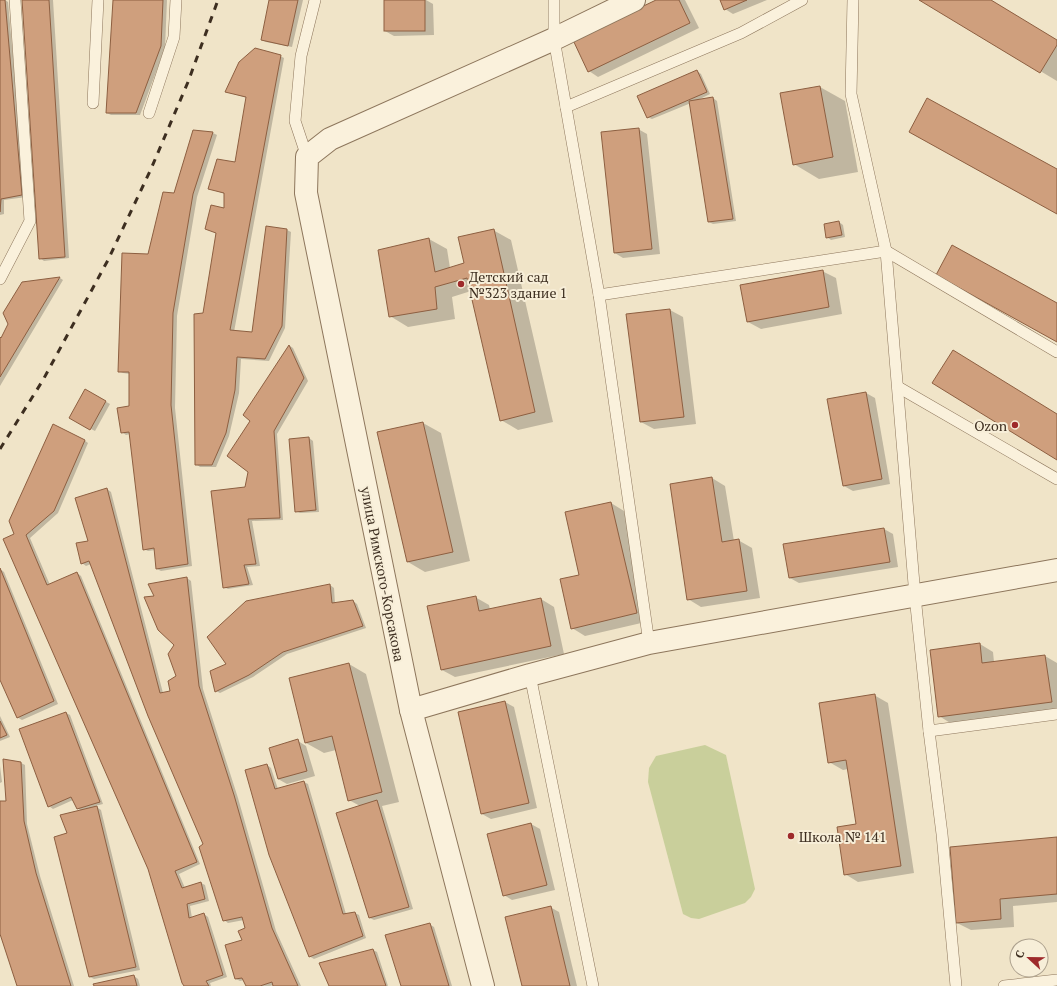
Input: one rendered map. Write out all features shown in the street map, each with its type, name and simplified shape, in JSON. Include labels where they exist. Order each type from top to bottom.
[{"type":"street","points":[[307,157],[330,139],[554,40],[634,0]]},
{"type":"street","name":"улица Римского-Корсакова","points":[[307,157],[306,193],[411,710],[483,986]]},
{"type":"street","points":[[411,710],[530,675],[649,643],[1057,570]]},
{"type":"lane","points":[[0,279],[30,221],[15,0]]},
{"type":"lane","points":[[93,103],[98,0]]},
{"type":"lane","points":[[149,113],[174,37],[176,0]]},
{"type":"lane","points":[[307,157],[295,121],[301,56],[314,0]]},
{"type":"lane","points":[[554,0],[554,40],[599,295],[649,643]]},
{"type":"lane","points":[[566,107],[741,34],[802,0]]},
{"type":"lane","points":[[853,0],[851,94],[886,251],[915,596],[929,731],[942,834],[956,986]]},
{"type":"lane","points":[[599,295],[886,251],[1057,352]]},
{"type":"lane","points":[[898,387],[1057,479]]},
{"type":"lane","points":[[530,675],[593,986]]},
{"type":"lane","points":[[929,731],[1057,714]]},
{"type":"lane","points":[[1004,986],[1057,980]]},
{"type":"green space","points":[[705,745],[726,755],[755,889],[751,897],[745,903],[699,919],[691,918],[683,914],[648,782],[649,768],[656,756]]},
{"type":"building","points":[[0,0],[5,0],[22,195],[1,199],[0,212]]},
{"type":"building","points":[[22,0],[49,0],[65,257],[39,259]]},
{"type":"building","points":[[113,0],[163,0],[161,46],[136,113],[106,113]]},
{"type":"building","points":[[269,0],[298,0],[288,46],[261,40]]},
{"type":"building","points":[[384,0],[425,0],[425,31],[384,31]]},
{"type":"building","points":[[656,0],[679,0],[690,23],[588,72],[573,40]]},
{"type":"building","points":[[720,0],[747,0],[724,10]]},
{"type":"building","points":[[919,0],[991,0],[1057,40],[1057,45],[1040,73]]},
{"type":"building","points":[[255,48],[281,55],[230,330],[252,332],[266,226],[287,229],[282,326],[265,359],[237,357],[235,390],[226,433],[212,465],[195,465],[194,314],[203,313],[216,233],[205,229],[211,205],[224,208],[224,193],[208,189],[217,159],[235,162],[246,97],[225,92],[239,62]]},
{"type":"building","points":[[697,70],[707,92],[647,118],[637,96]]},
{"type":"building","points":[[820,86],[833,157],[793,165],[780,93]]},
{"type":"building","points":[[713,97],[733,219],[708,222],[689,101]]},
{"type":"building","points":[[927,98],[1057,169],[1057,214],[909,132]]},
{"type":"building","points":[[639,128],[652,249],[614,253],[601,132]]},
{"type":"building","points":[[193,130],[213,132],[193,194],[173,313],[171,405],[188,564],[156,569],[154,548],[143,550],[129,432],[121,433],[117,408],[129,406],[129,372],[118,372],[122,253],[148,254],[163,192],[174,193]]},
{"type":"building","points":[[839,221],[842,235],[826,238],[824,224]]},
{"type":"building","points":[[494,229],[535,412],[500,421],[467,278],[435,287],[437,309],[389,317],[378,250],[429,238],[435,272],[464,263],[458,237]]},
{"type":"building","points":[[952,245],[1057,303],[1057,342],[936,275]]},
{"type":"building","points":[[823,270],[829,307],[747,322],[740,285]]},
{"type":"building","points":[[60,277],[0,377],[0,337],[1,338],[8,324],[3,313],[22,282]]},
{"type":"building","points":[[670,309],[684,417],[640,422],[626,314]]},
{"type":"building","points":[[289,345],[304,378],[274,431],[280,518],[248,519],[256,564],[244,565],[249,584],[223,588],[211,491],[245,487],[248,472],[227,456],[250,421],[243,415]]},
{"type":"building","points":[[953,350],[1057,414],[1057,460],[932,383]]},
{"type":"building","points":[[85,389],[106,401],[90,430],[69,418]]},
{"type":"building","points":[[866,392],[882,479],[843,486],[827,399]]},
{"type":"building","points":[[423,422],[453,552],[407,562],[377,432]]},
{"type":"building","points":[[53,424],[85,440],[54,511],[26,535],[47,585],[77,572],[197,862],[175,871],[182,888],[201,882],[205,899],[187,904],[189,918],[204,913],[223,975],[206,981],[209,986],[184,986],[182,983],[148,869],[3,539],[14,534],[9,521]]},
{"type":"building","points":[[309,437],[316,510],[295,512],[289,439]]},
{"type":"building","points":[[712,477],[722,542],[739,539],[747,591],[687,600],[670,484]]},
{"type":"building","points":[[107,488],[160,693],[170,691],[168,681],[176,676],[168,654],[174,645],[158,630],[144,597],[154,596],[148,584],[187,577],[199,686],[234,795],[272,928],[298,986],[273,986],[272,982],[260,986],[246,986],[242,978],[235,979],[225,945],[242,940],[238,931],[245,928],[242,917],[223,921],[199,847],[203,844],[148,716],[89,561],[81,564],[76,543],[88,541],[75,498]]},
{"type":"building","points":[[611,502],[637,613],[571,629],[560,579],[579,575],[565,512]]},
{"type":"building","points":[[884,528],[890,562],[789,578],[783,544]]},
{"type":"building","points":[[0,568],[54,701],[17,718],[0,680]]},
{"type":"building","points":[[330,584],[332,603],[353,600],[363,626],[283,652],[249,675],[215,692],[210,671],[226,664],[207,637],[246,601]]},
{"type":"building","points":[[476,596],[479,611],[541,598],[551,646],[441,670],[427,606]]},
{"type":"building","points":[[980,643],[982,663],[1045,655],[1052,702],[938,717],[930,650]]},
{"type":"building","points":[[349,663],[382,792],[348,801],[332,736],[305,743],[289,678]]},
{"type":"building","points":[[875,694],[901,866],[844,875],[837,827],[856,824],[846,760],[828,763],[819,703]]},
{"type":"building","points":[[505,701],[529,803],[481,814],[458,712]]},
{"type":"building","points":[[66,712],[100,802],[77,809],[71,797],[48,807],[19,729]]},
{"type":"building","points":[[0,721],[7,735],[0,738]]},
{"type":"building","points":[[298,739],[307,771],[278,779],[269,748]]},
{"type":"building","points":[[3,759],[21,762],[24,821],[36,873],[71,986],[17,986],[0,934],[0,801],[6,801]]},
{"type":"building","points":[[267,764],[275,789],[304,781],[343,914],[355,912],[363,936],[309,957],[269,855],[245,770]]},
{"type":"building","points":[[377,800],[409,907],[369,918],[336,813]]},
{"type":"building","points":[[97,806],[136,967],[89,977],[54,837],[67,833],[60,815]]},
{"type":"building","points":[[531,823],[547,885],[503,896],[487,834]]},
{"type":"building","points":[[1057,837],[1057,894],[1000,899],[1001,919],[956,923],[950,847]]},
{"type":"building","points":[[551,906],[570,986],[522,986],[505,917]]},
{"type":"building","points":[[430,923],[449,986],[401,986],[385,935]]},
{"type":"building","points":[[373,949],[386,986],[329,986],[319,963]]},
{"type":"building","points":[[134,975],[137,986],[94,986],[93,984]]},
{"type":"railway","points":[[0,449],[43,380],[108,260],[151,169],[188,82],[218,0]]},
{"type":"place","name":"Детский сад №323 здание 1","points":[[461,284]]},
{"type":"place","name":"Ozon","points":[[1015,425]]},
{"type":"place","name":"Школа № 141","points":[[791,836]]}]
